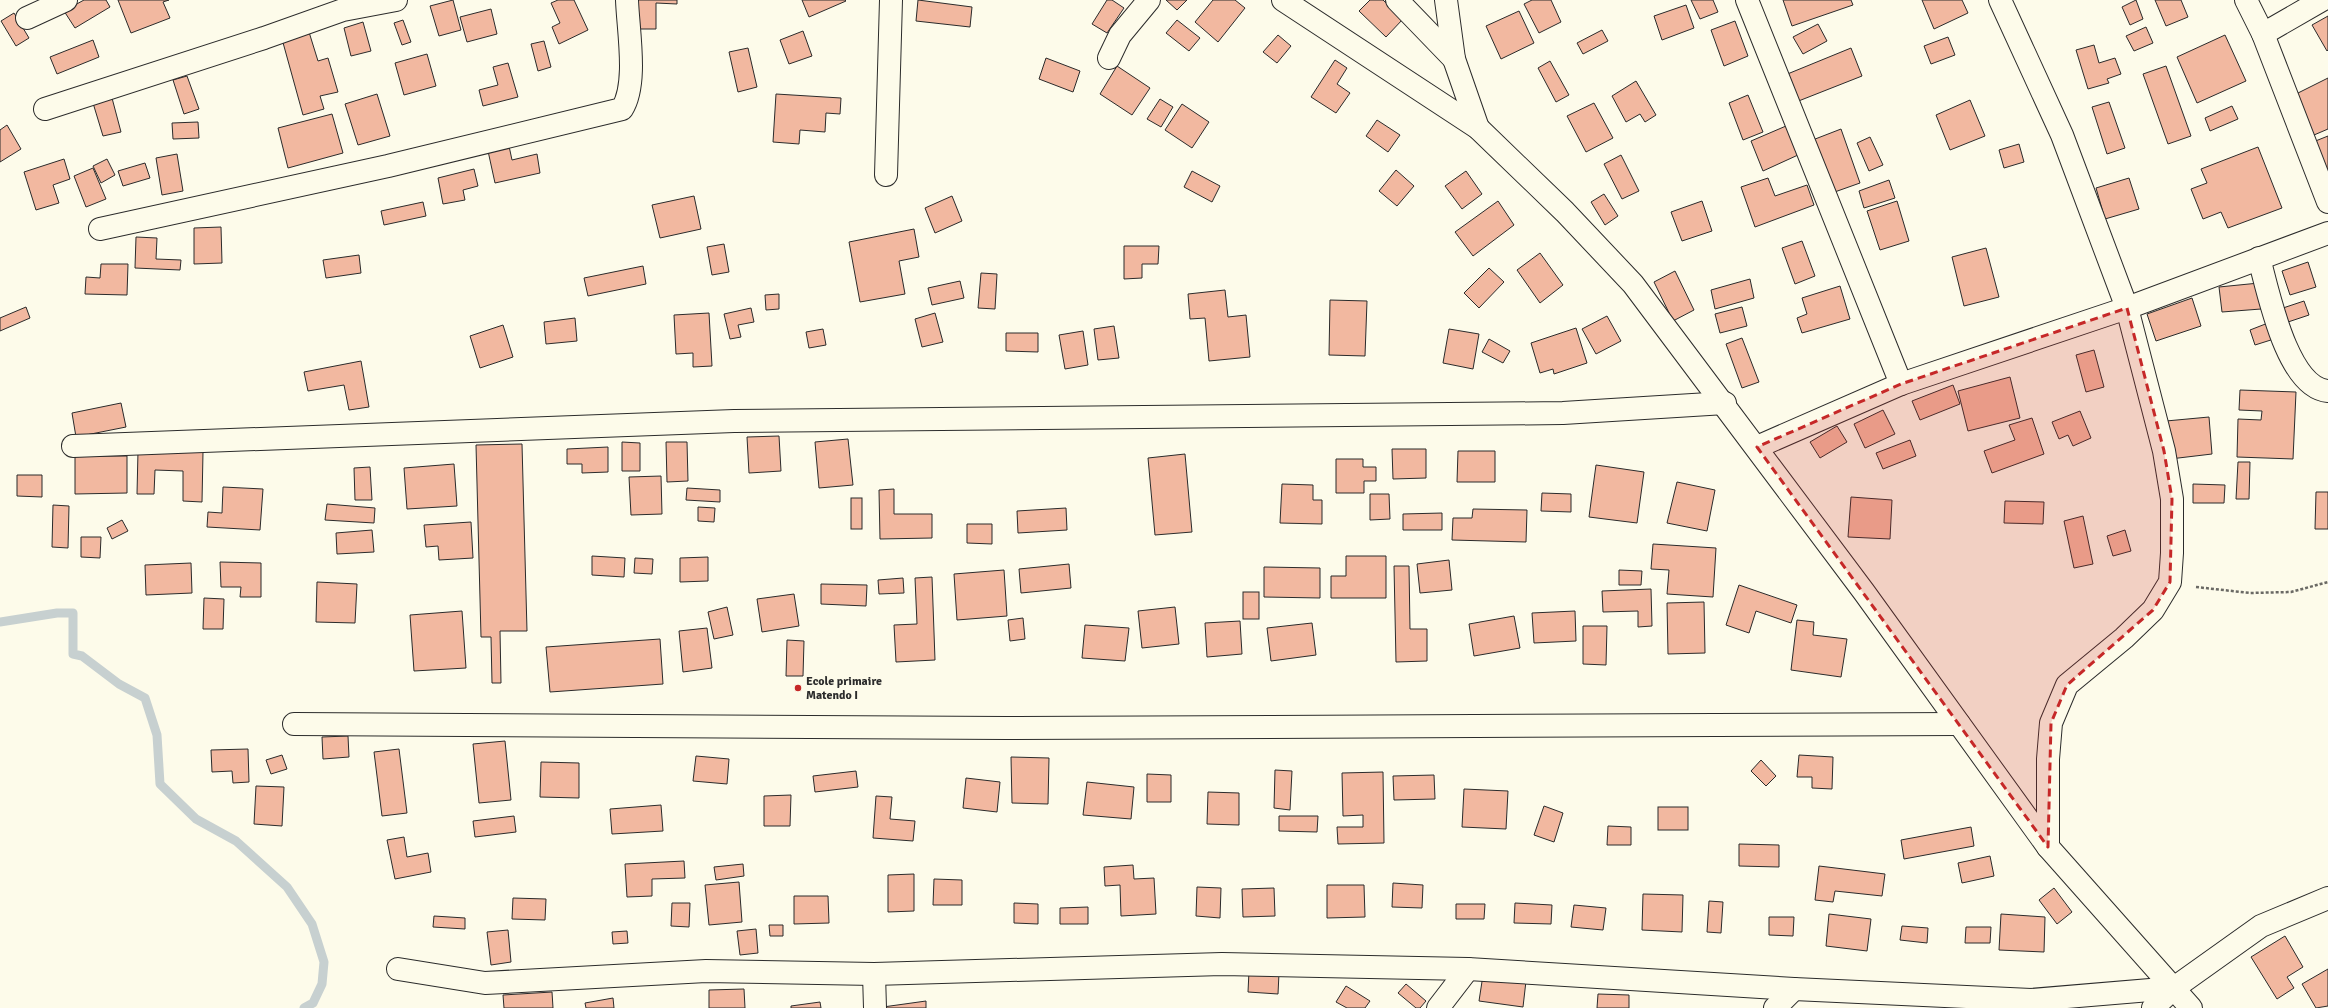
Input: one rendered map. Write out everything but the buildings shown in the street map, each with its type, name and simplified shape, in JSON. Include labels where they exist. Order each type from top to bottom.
[{"type":"street","points":[[27,18],[66,0]]},
{"type":"street","points":[[45,109],[264,38],[343,10],[396,0]]},
{"type":"street","points":[[100,229],[388,166],[622,109],[628,99],[630,77],[627,0]]},
{"type":"street","points":[[886,175],[892,0]]},
{"type":"street","points":[[1109,58],[1120,35],[1149,0]]},
{"type":"street","points":[[1284,0],[1478,128],[1566,212],[1633,284],[1757,447],[2048,847],[2191,1008]]},
{"type":"street","points":[[1397,0],[1454,59]]},
{"type":"street","points":[[1446,0],[1454,59],[1478,128]]},
{"type":"street","points":[[1747,0],[1901,384]]},
{"type":"street","points":[[2000,0],[2062,135],[2127,308],[2164,451],[2172,499],[2172,553],[2170,582],[2153,610],[2124,638],[2067,685],[2051,723],[2048,759],[2048,847]]},
{"type":"street","points":[[2246,0],[2263,34],[2328,202]]},
{"type":"street","points":[[2263,34],[2322,0]]},
{"type":"street","points":[[1757,447],[1901,384],[2127,308],[2328,233]]},
{"type":"street","points":[[2259,258],[2281,337],[2305,381],[2321,390],[2328,391]]},
{"type":"street","points":[[73,446],[734,421],[1563,413],[1725,404]]},
{"type":"street","points":[[294,724],[1022,728],[1959,724]]},
{"type":"street","points":[[2153,1008],[2174,988],[2261,926],[2328,898]]},
{"type":"street","points":[[398,970],[485,983],[706,971],[874,974],[1222,964],[1468,969],[1794,989],[2031,1000],[2174,988]]},
{"type":"street","points":[[1438,1008],[1468,969]]},
{"type":"street","points":[[874,974],[875,1008]]},
{"type":"street","points":[[1775,1008],[1794,989]]},
{"type":"path","points":[[2170,582],[2214,590],[2250,593],[2291,592],[2328,582]]},
{"type":"highlighted area","points":[[2127,308],[2164,451],[2172,499],[2170,582],[2153,610],[2067,685],[2051,723],[2048,847],[1757,447],[1901,384]]},
{"type":"waterway","points":[[0,622],[57,613],[73,613],[73,654],[82,656],[119,684],[145,698],[157,735],[160,784],[196,819],[236,841],[287,887],[312,924],[324,962],[322,984],[313,1003],[304,1008]]},
{"type":"place","name":"Ecole primaire Matendo I","points":[[798,688]]}]
